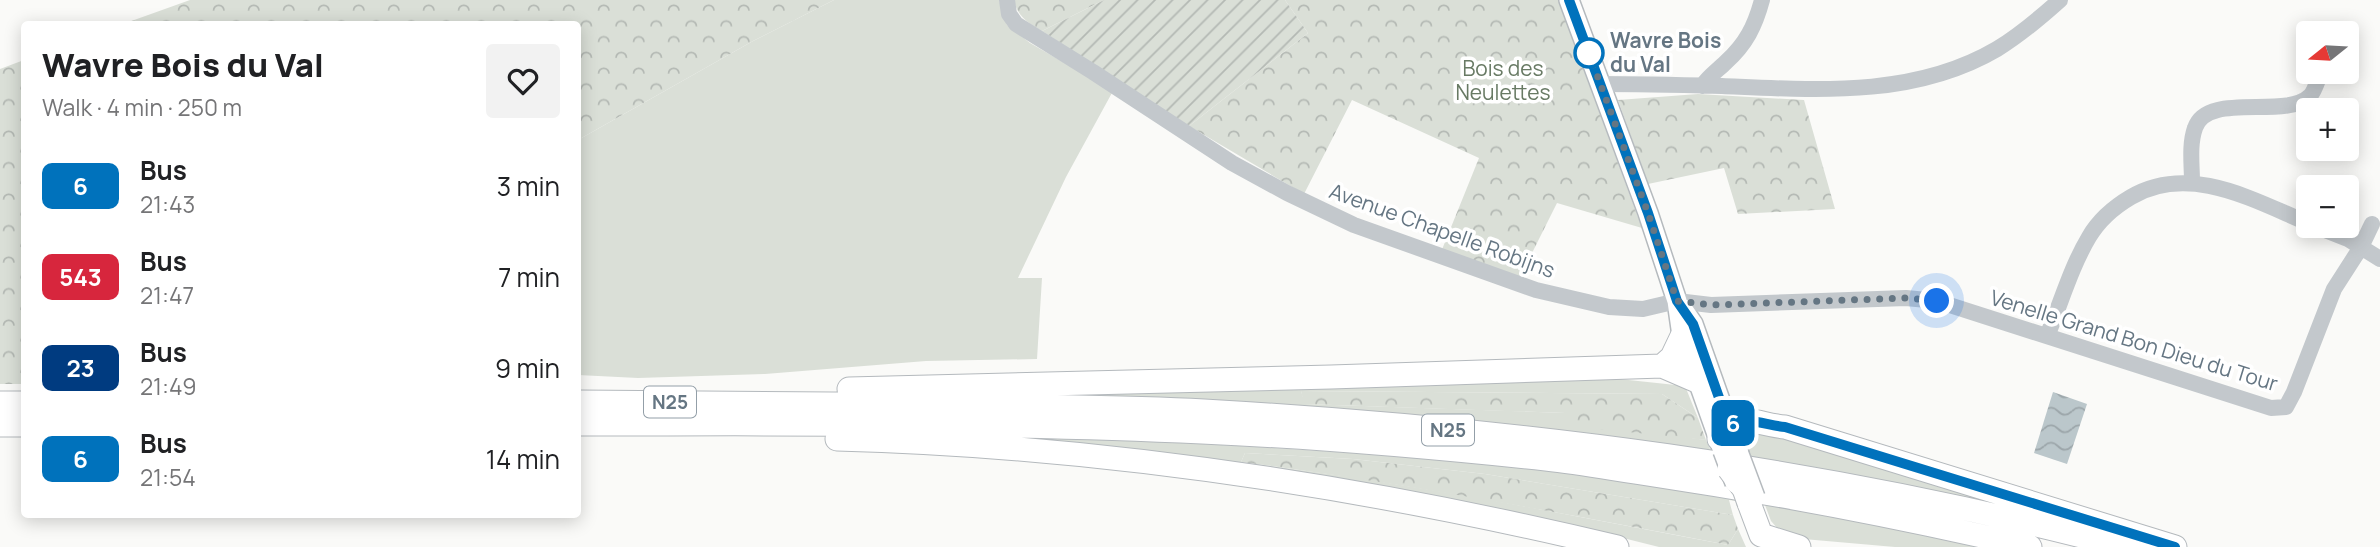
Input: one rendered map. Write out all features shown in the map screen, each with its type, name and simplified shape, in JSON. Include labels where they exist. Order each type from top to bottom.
[{"type":"highway","points":[[1662,366],[1672,357],[1682,336]]},
{"type":"highway","points":[[762,402],[784,390],[1662,366],[1706,385],[1767,545],[1799,547]]},
{"type":"highway","name":"N25","points":[[581,402],[762,402],[1200,411],[1382,423],[1549,440],[1725,463],[1985,514],[2124,547]]},
{"type":"highway","points":[[0,403],[21,403]]},
{"type":"highway","points":[[1726,437],[1770,419],[1785,427],[2175,547]]},
{"type":"highway","name":"N25","points":[[581,424],[896,424],[1200,431],[1383,444],[1550,460],[1720,485],[1843,507],[2030,547]]},
{"type":"highway","points":[[750,424],[773,437],[891,440],[1023,450],[1237,474],[1370,495],[1617,547]]},
{"type":"highway","points":[[0,425],[21,425]]},
{"type":"main road","points":[[1569,0],[1648,213],[1677,301],[1682,336],[1696,380]]},
{"type":"main road","points":[[1677,301],[1693,324],[1726,437]]},
{"type":"street","name":"Avenue Chapelle Robijns","points":[[1007,0],[1009,14],[1016,24],[1231,163],[1354,225],[1536,290],[1590,303],[1643,309],[1677,301]]},
{"type":"street","points":[[1702,86],[1750,35],[1762,0]]},
{"type":"street","points":[[1600,83],[1836,89],[1881,87],[1910,82],[1963,65],[1997,50],[2036,22],[2060,0]]},
{"type":"street","points":[[2192,182],[2192,140],[2195,125],[2203,116],[2223,109],[2297,104],[2311,96],[2316,84]]},
{"type":"street","points":[[2048,336],[2080,252],[2099,222],[2119,204],[2137,194],[2156,186],[2192,182],[2223,189],[2296,218]]},
{"type":"street","points":[[2361,247],[2372,223]]},
{"type":"street","points":[[2341,238],[2380,259]]},
{"type":"street","name":"Venelle Grand Bon Dieu du Tour","points":[[1677,301],[1712,305],[1906,298],[1937,301],[2271,408],[2286,407],[2334,289],[2361,247]]},
{"type":"green space","points":[[190,0],[834,0],[753,41],[581,138],[581,21],[131,21]]},
{"type":"green space","points":[[834,0],[999,0],[1007,25],[1030,43],[1113,91],[1066,177],[1018,278],[1042,278],[1037,359],[926,361],[765,374],[638,378],[581,375],[581,138],[753,41]]},
{"type":"green space","points":[[1014,0],[1104,0],[1042,31],[1024,18]]},
{"type":"green space","points":[[1104,0],[1285,0],[1308,33],[1189,126],[1042,31]]},
{"type":"green space","name":"Bois des Neulettes","points":[[1285,0],[1558,0],[1642,228],[1557,203],[1518,281],[1441,252],[1479,158],[1352,100],[1304,194],[1189,126],[1308,33]]},
{"type":"green space","points":[[21,61],[21,384],[0,384],[0,69]]},
{"type":"green space","points":[[1698,94],[1804,100],[1835,209],[1738,214],[1724,168],[1648,184],[1618,100]]},
{"type":"green space","points":[[1591,376],[1685,386],[1698,418],[1662,394],[1301,391],[1305,404],[1566,413],[1706,440],[1710,449],[1746,455],[1738,429],[1761,430],[2011,506],[904,394]]},
{"type":"green space","points":[[1301,391],[1662,394],[1698,418],[1706,440],[1570,426],[1565,413],[1304,404]]},
{"type":"green space","points":[[969,435],[1297,449],[1542,470],[1717,494],[1994,547],[1895,547],[1792,538],[1771,521],[1765,505],[1729,500],[1733,515],[1485,474],[1353,459],[1245,453],[1241,462],[1480,498],[1728,545],[1738,529],[1746,547],[1659,547],[1623,538]]},
{"type":"green space","points":[[1245,453],[1353,459],[1485,474],[1733,515],[1738,529],[1728,545],[1424,489],[1241,462]]},
{"type":"water","points":[[2053,392],[2087,404],[2067,464],[2034,453]]},
{"type":"bus line","name":"6","points":[[1569,0],[1648,213],[1677,301],[1693,324],[1729,426],[1731,423],[1746,420],[1785,427],[2175,547]]},
{"type":"place","name":"Wavre Bois du Val","points":[[1589,53]]},
{"type":"route","points":[[1589,53],[1677,301],[1712,305],[1906,298],[1937,301]]}]
